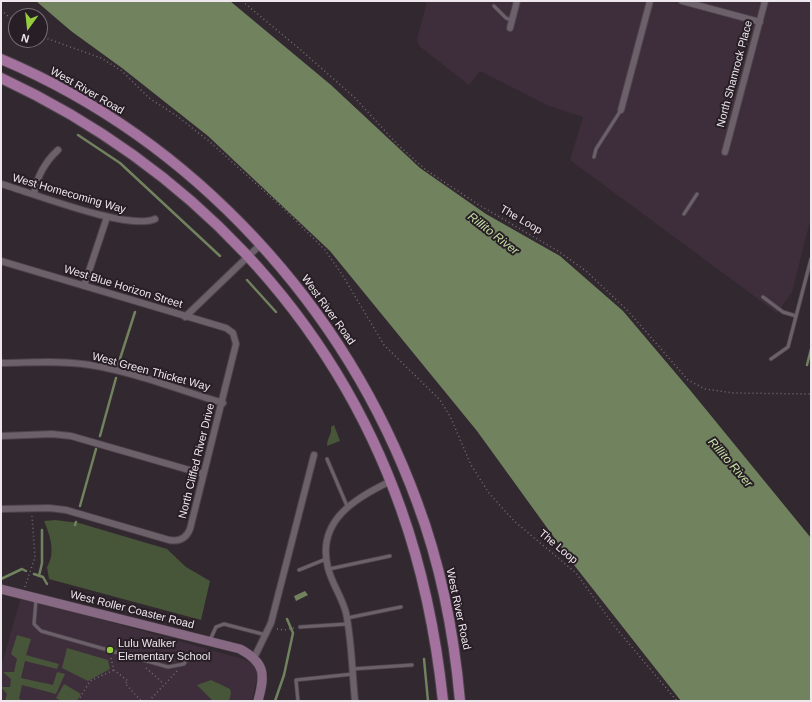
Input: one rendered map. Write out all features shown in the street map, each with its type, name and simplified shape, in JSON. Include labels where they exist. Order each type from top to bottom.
[{"type":"main road","name":"West River Road","points":[[1,58],[73,95],[148,143],[200,185],[235,217],[261,244],[305,297],[331,333],[375,407],[400,459],[418,504],[436,564],[451,629],[460,701]]},
{"type":"main road","points":[[1,78],[64,109],[147,164],[185,195],[248,256],[276,288],[325,355],[360,416],[391,481],[417,559],[434,632],[443,701]]},
{"type":"main road","points":[[434,632],[451,629]]},
{"type":"street","points":[[510,28],[517,1]]},
{"type":"street","points":[[621,110],[650,1]]},
{"type":"street","points":[[682,1],[760,22]]},
{"type":"street","name":"North Shamrock Place","points":[[724,152],[765,1]]},
{"type":"street","points":[[34,194],[36,183],[43,169],[49,159],[58,150]]},
{"type":"street","name":"West Homecoming Way","points":[[1,184],[107,217],[132,222],[155,219]]},
{"type":"street","points":[[84,286],[107,217]]},
{"type":"street","points":[[185,317],[261,244]]},
{"type":"street","name":"West Blue Horizon Street","points":[[1,261],[226,328],[238,337]]},
{"type":"street","name":"North Cliffed River Drive","points":[[32,508],[75,512],[168,540],[183,542],[190,529],[203,474],[223,403],[238,337]]},
{"type":"street","name":"West Green Thicket Way","points":[[1,363],[55,362],[90,365],[116,371],[223,403]]},
{"type":"street","points":[[1,436],[48,434],[71,436],[203,474]]},
{"type":"street","points":[[258,701],[263,675],[257,661],[269,627],[314,455]]},
{"type":"street","points":[[355,701],[347,621],[342,602],[328,569],[326,559],[332,527],[347,506],[364,494],[391,481]]},
{"type":"street","points":[[1,509],[32,508]]},
{"type":"street","name":"West Roller Coaster Road","points":[[1,589],[240,649],[257,661]]},
{"type":"lane","points":[[494,6],[506,18],[512,20]]},
{"type":"lane","points":[[594,157],[596,149],[621,110]]},
{"type":"lane","points":[[684,214],[697,194]]},
{"type":"lane","points":[[771,359],[788,347],[811,259]]},
{"type":"lane","points":[[763,297],[783,312],[796,316]]},
{"type":"lane","points":[[327,459],[347,506]]},
{"type":"lane","points":[[328,569],[390,556]]},
{"type":"lane","points":[[299,570],[326,559]]},
{"type":"lane","points":[[37,598],[34,624],[41,631],[168,667],[184,664],[187,659]]},
{"type":"lane","points":[[300,627],[347,621],[400,607]]},
{"type":"lane","points":[[209,642],[219,625],[230,626],[266,635]]},
{"type":"lane","points":[[298,701],[296,680],[412,665]]},
{"type":"path","name":"The Loop","points":[[242,1],[302,50],[354,97],[397,144],[426,170],[479,205],[558,251],[586,271],[628,311],[688,380],[705,389],[734,393],[811,394]]},
{"type":"path","name":"The Loop","points":[[48,39],[89,52],[111,63],[149,98],[190,126],[258,186],[325,250],[343,276],[384,345],[440,400],[456,429],[471,464],[489,493],[514,521],[576,573],[615,627],[677,701]]},
{"type":"path","points":[[25,589],[34,557],[32,508]]},
{"type":"path","points":[[269,627],[287,630],[295,628]]},
{"type":"path","points":[[111,658],[114,670],[128,681]]},
{"type":"path","points":[[146,668],[164,684]]},
{"type":"path","points":[[78,701],[90,681],[114,670]]},
{"type":"path","points":[[149,701],[177,671]]},
{"type":"path","points":[[130,678],[125,683],[141,701]]},
{"type":"shaded area","points":[[427,1],[811,1],[811,217],[792,292],[777,313],[570,160],[583,117],[549,106],[480,71],[469,85],[419,46],[417,39]]},
{"type":"shaded area","points":[[334,425],[340,441],[327,446],[331,427]]},
{"type":"shaded area","points":[[55,520],[79,523],[167,549],[186,567],[210,581],[201,620],[49,579],[47,567],[50,562],[52,550],[44,521]]},
{"type":"shaded area","name":"Lulu Walker Elementary School","points":[[21,597],[243,659],[252,663],[258,673],[252,701],[1,701],[1,667]]},
{"type":"shaded area","points":[[17,635],[31,639],[26,655],[59,664],[57,669],[25,661],[21,678],[53,685],[57,672],[65,674],[56,694],[22,685],[19,699],[24,701],[5,701],[7,694],[1,687],[10,687],[11,679],[3,672],[14,672],[17,659],[11,654]]},
{"type":"shaded area","points":[[67,648],[108,660],[110,669],[88,681],[62,668]]},
{"type":"shaded area","points":[[211,680],[230,689],[231,693],[229,701],[213,701],[197,685]]},
{"type":"shaded area","points":[[64,684],[81,694],[77,701],[61,701],[56,698]]},
{"type":"water","name":"Rillito River","points":[[36,1],[230,1],[331,85],[420,168],[486,214],[560,256],[623,311],[690,390],[811,538],[811,701],[681,701],[574,565],[477,431],[330,251],[208,136],[122,68],[71,31],[48,11],[48,8],[44,8]]},
{"type":"water","points":[[305,591],[308,595],[296,601],[294,596]]},
{"type":"waterway","points":[[78,135],[120,163],[220,256]]},
{"type":"waterway","points":[[247,280],[276,312]]},
{"type":"waterway","points":[[118,365],[135,312]]},
{"type":"waterway","points":[[807,365],[811,349]]},
{"type":"waterway","points":[[100,436],[116,378]]},
{"type":"waterway","points":[[80,506],[96,449]]},
{"type":"waterway","points":[[39,576],[42,563],[42,530]]},
{"type":"waterway","points":[[1,579],[22,569],[26,571]]},
{"type":"waterway","points":[[34,574],[43,577],[47,584]]},
{"type":"waterway","points":[[275,701],[284,675],[293,633],[287,619]]},
{"type":"waterway","points":[[424,659],[428,701]]},
{"type":"place","name":"Lulu Walker Elementary School","points":[[110,650]]}]
